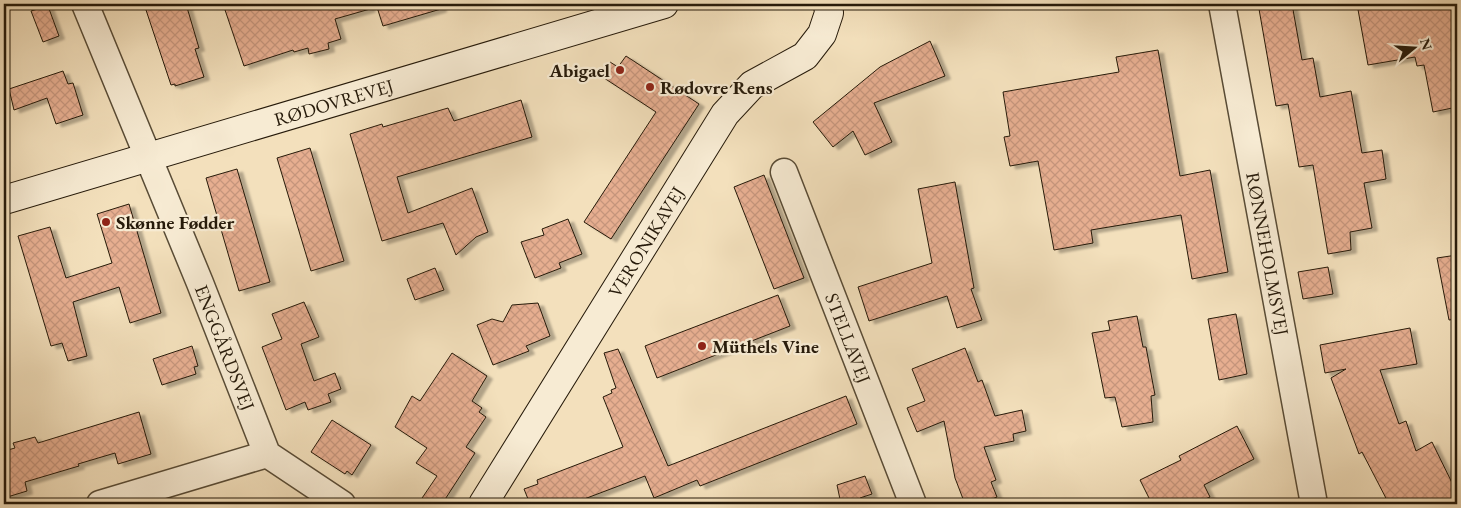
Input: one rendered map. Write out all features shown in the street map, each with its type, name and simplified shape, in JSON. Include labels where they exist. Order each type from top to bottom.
[{"type":"street","name":"ENGGÅRDSVEJ","points":[[84,4],[148,157],[266,454]]},
{"type":"street","name":"RØDOVREVEJ","points":[[4,200],[664,4]]},
{"type":"street","name":"VERONIKAVEJ","points":[[483,504],[725,114],[752,85],[805,56],[822,34],[829,12],[828,4]]},
{"type":"street","name":"RØNNEHOLMSVEJ","points":[[1222,4],[1314,504]]},
{"type":"street","name":"STELLAVEJ","points":[[784,172],[913,504]]},
{"type":"street","points":[[100,504],[266,454],[342,504]]},
{"type":"building","points":[[144,4],[186,4],[199,48],[195,49],[204,77],[175,86],[175,84],[171,85]]},
{"type":"building","points":[[223,4],[369,4],[370,9],[335,19],[341,39],[328,43],[329,49],[309,54],[308,48],[294,52],[293,50],[244,66]]},
{"type":"building","points":[[376,4],[441,4],[441,9],[383,26]]},
{"type":"building","points":[[1292,4],[1302,60],[1313,58],[1320,97],[1351,91],[1362,153],[1382,150],[1386,179],[1364,183],[1372,228],[1350,232],[1351,250],[1328,254],[1313,165],[1299,167],[1288,104],[1276,106],[1259,9]]},
{"type":"building","points":[[1357,4],[1457,4],[1457,107],[1433,112],[1424,65],[1417,66],[1415,57],[1368,65]]},
{"type":"building","points":[[48,6],[59,36],[43,42],[31,11]]},
{"type":"building","points":[[930,41],[945,76],[874,103],[892,142],[865,155],[853,131],[833,147],[813,122],[880,67]]},
{"type":"building","points":[[1158,50],[1180,176],[1210,170],[1228,272],[1192,279],[1181,215],[1091,230],[1093,243],[1054,250],[1038,161],[1010,166],[1004,137],[1010,136],[1003,92],[1119,72],[1116,57]]},
{"type":"building","points":[[626,56],[699,104],[611,239],[584,222],[656,112],[601,76],[610,62],[618,67]]},
{"type":"building","points":[[63,71],[68,84],[73,83],[83,115],[56,124],[47,98],[14,110],[9,89]]},
{"type":"building","points":[[521,100],[532,137],[397,177],[408,213],[472,188],[488,232],[476,237],[456,255],[443,223],[382,241],[350,134],[382,124],[383,127],[448,108],[454,121]]},
{"type":"building","points":[[310,148],[344,261],[311,271],[277,158]]},
{"type":"building","points":[[237,169],[270,282],[239,291],[206,178]]},
{"type":"building","points":[[764,175],[804,278],[774,289],[734,187]]},
{"type":"building","points":[[955,182],[974,288],[971,289],[982,320],[957,328],[947,296],[869,321],[858,287],[932,263],[918,189]]},
{"type":"building","points":[[129,204],[161,313],[130,323],[119,287],[73,302],[87,356],[68,361],[62,343],[51,346],[18,236],[50,227],[66,278],[112,263],[97,214]]},
{"type":"building","points":[[568,219],[582,254],[559,263],[561,268],[535,278],[521,242],[544,235],[542,229]]},
{"type":"building","points":[[1457,255],[1457,319],[1449,320],[1437,258]]},
{"type":"building","points":[[1328,267],[1333,294],[1303,299],[1298,272]]},
{"type":"building","points":[[435,268],[444,290],[415,300],[407,279]]},
{"type":"building","points":[[778,295],[790,326],[657,378],[645,346]]},
{"type":"building","points":[[304,302],[319,337],[301,344],[314,381],[335,373],[341,389],[328,394],[331,402],[308,410],[305,402],[286,410],[262,347],[282,339],[272,314]]},
{"type":"building","points":[[538,303],[550,336],[526,346],[529,351],[493,365],[477,325],[492,319],[503,322],[512,305]]},
{"type":"building","points":[[1236,314],[1247,374],[1219,380],[1208,319]]},
{"type":"building","points":[[1137,316],[1143,347],[1146,347],[1155,395],[1151,396],[1153,422],[1122,427],[1115,397],[1105,398],[1092,333],[1110,330],[1108,321]]},
{"type":"building","points":[[1410,328],[1417,364],[1380,370],[1399,424],[1406,421],[1416,451],[1432,442],[1457,493],[1457,504],[1389,504],[1362,452],[1359,454],[1331,378],[1346,369],[1325,373],[1320,345]]},
{"type":"building","points":[[192,346],[198,366],[194,367],[196,374],[162,385],[153,359]]},
{"type":"building","points":[[965,348],[978,382],[982,380],[995,416],[1022,410],[1026,431],[1013,434],[1014,441],[984,447],[996,480],[991,482],[997,497],[979,504],[965,504],[955,478],[944,421],[917,432],[907,408],[925,401],[912,369]]},
{"type":"building","points":[[618,349],[668,466],[846,396],[857,424],[700,486],[697,480],[654,498],[645,476],[571,504],[530,504],[524,489],[538,484],[537,480],[623,447],[603,397],[612,393],[611,390],[616,388],[604,353]]},
{"type":"building","points":[[452,353],[487,376],[472,401],[482,408],[479,412],[486,417],[466,447],[475,453],[442,504],[418,504],[437,476],[416,463],[427,448],[395,427],[412,396],[420,401]]},
{"type":"building","points":[[139,412],[151,454],[118,464],[115,453],[78,464],[79,466],[25,482],[27,491],[4,498],[4,451],[15,448],[13,443],[35,437],[38,443]]},
{"type":"building","points":[[332,420],[371,445],[352,475],[347,471],[345,474],[311,452]]},
{"type":"building","points":[[1237,426],[1254,459],[1204,485],[1210,497],[1195,504],[1152,504],[1140,480],[1181,460],[1179,456]]},
{"type":"building","points":[[865,476],[872,494],[860,498],[862,504],[841,504],[837,485]]},
{"type":"place","name":"Abigael","points":[[620,70]]},
{"type":"place","name":"Rødovre Rens","points":[[650,87]]},
{"type":"place","name":"Skønne Fødder","points":[[106,222]]},
{"type":"place","name":"Müthels Vine","points":[[702,346]]}]
